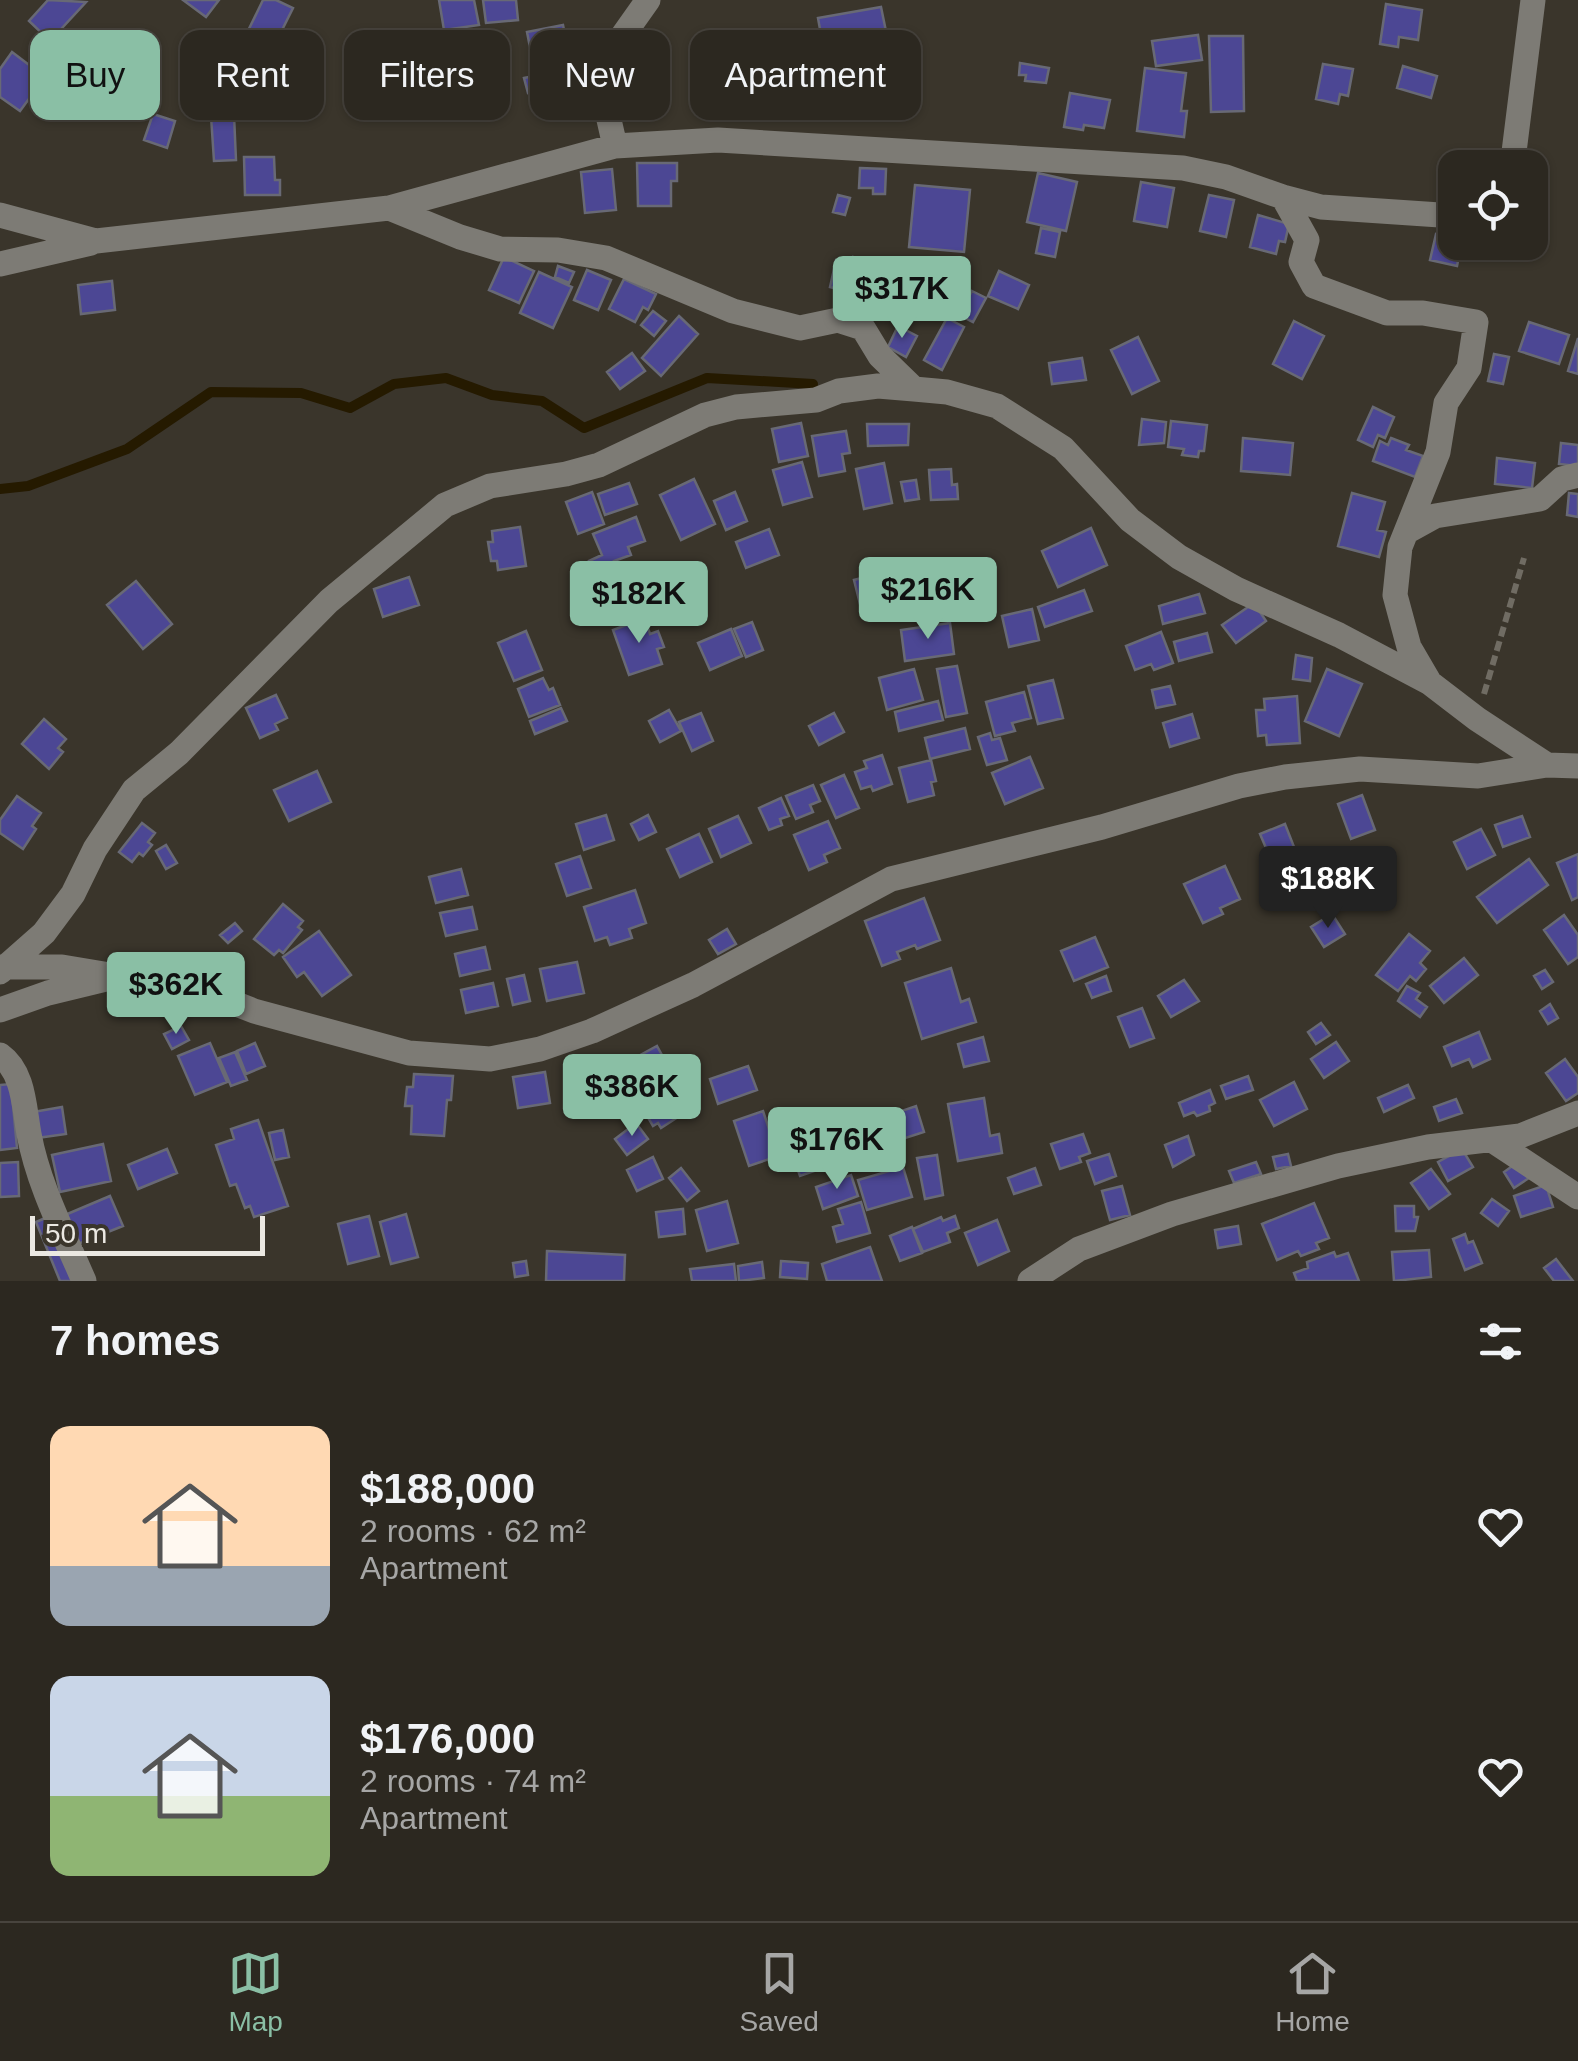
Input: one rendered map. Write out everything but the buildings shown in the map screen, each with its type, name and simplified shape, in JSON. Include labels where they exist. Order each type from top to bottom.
[{"type":"street","points":[[615,146],[604,98],[619,41],[648,0]]},
{"type":"street","points":[[1514,150],[1534,0]]},
{"type":"street","points":[[0,264],[96,242],[389,208],[615,146],[718,140],[1183,168],[1226,177],[1321,207],[1438,215]]},
{"type":"street","points":[[1283,197],[1307,240],[1300,262],[1314,286],[1388,313],[1422,313],[1476,322],[1469,368],[1446,403],[1438,452],[1400,547],[1394,595],[1408,647],[1430,683]]},
{"type":"street","points":[[389,208],[500,249],[558,250],[606,258],[750,316],[800,328],[838,320],[863,328],[880,356],[914,389]]},
{"type":"street","points":[[0,215],[96,242]]},
{"type":"street","points":[[2,969],[44,933],[73,894],[95,850],[134,790],[179,753],[330,600],[445,505],[490,486],[599,465],[705,415],[736,407],[816,400],[839,391],[878,386],[948,392],[997,406],[1063,448],[1130,520],[1179,558],[1430,683],[1476,719],[1568,770]]},
{"type":"street","points":[[1406,532],[1435,516],[1540,499],[1562,479],[1578,475]]},
{"type":"street","points":[[2,969],[62,967],[191,986],[254,1011],[408,1052],[490,1060],[540,1049],[642,1008],[892,879],[1102,827],[1240,786],[1286,778],[1360,769],[1478,776],[1568,770]]},
{"type":"street","points":[[0,1010],[48,993],[118,976]]},
{"type":"street","points":[[0,1055],[8,1061],[22,1090],[42,1180],[84,1281]]},
{"type":"street","points":[[1030,1281],[1079,1249],[1172,1214],[1338,1166],[1428,1147],[1520,1136],[1578,1113]]},
{"type":"street","points":[[1492,1140],[1578,1197]]},
{"type":"path","points":[[1476,719],[1524,558]]},
{"type":"waterway","points":[[0,489],[28,486],[127,449],[211,392],[301,393],[350,408],[394,384],[446,378],[492,395],[542,401],[584,428],[707,378],[813,384]]}]
